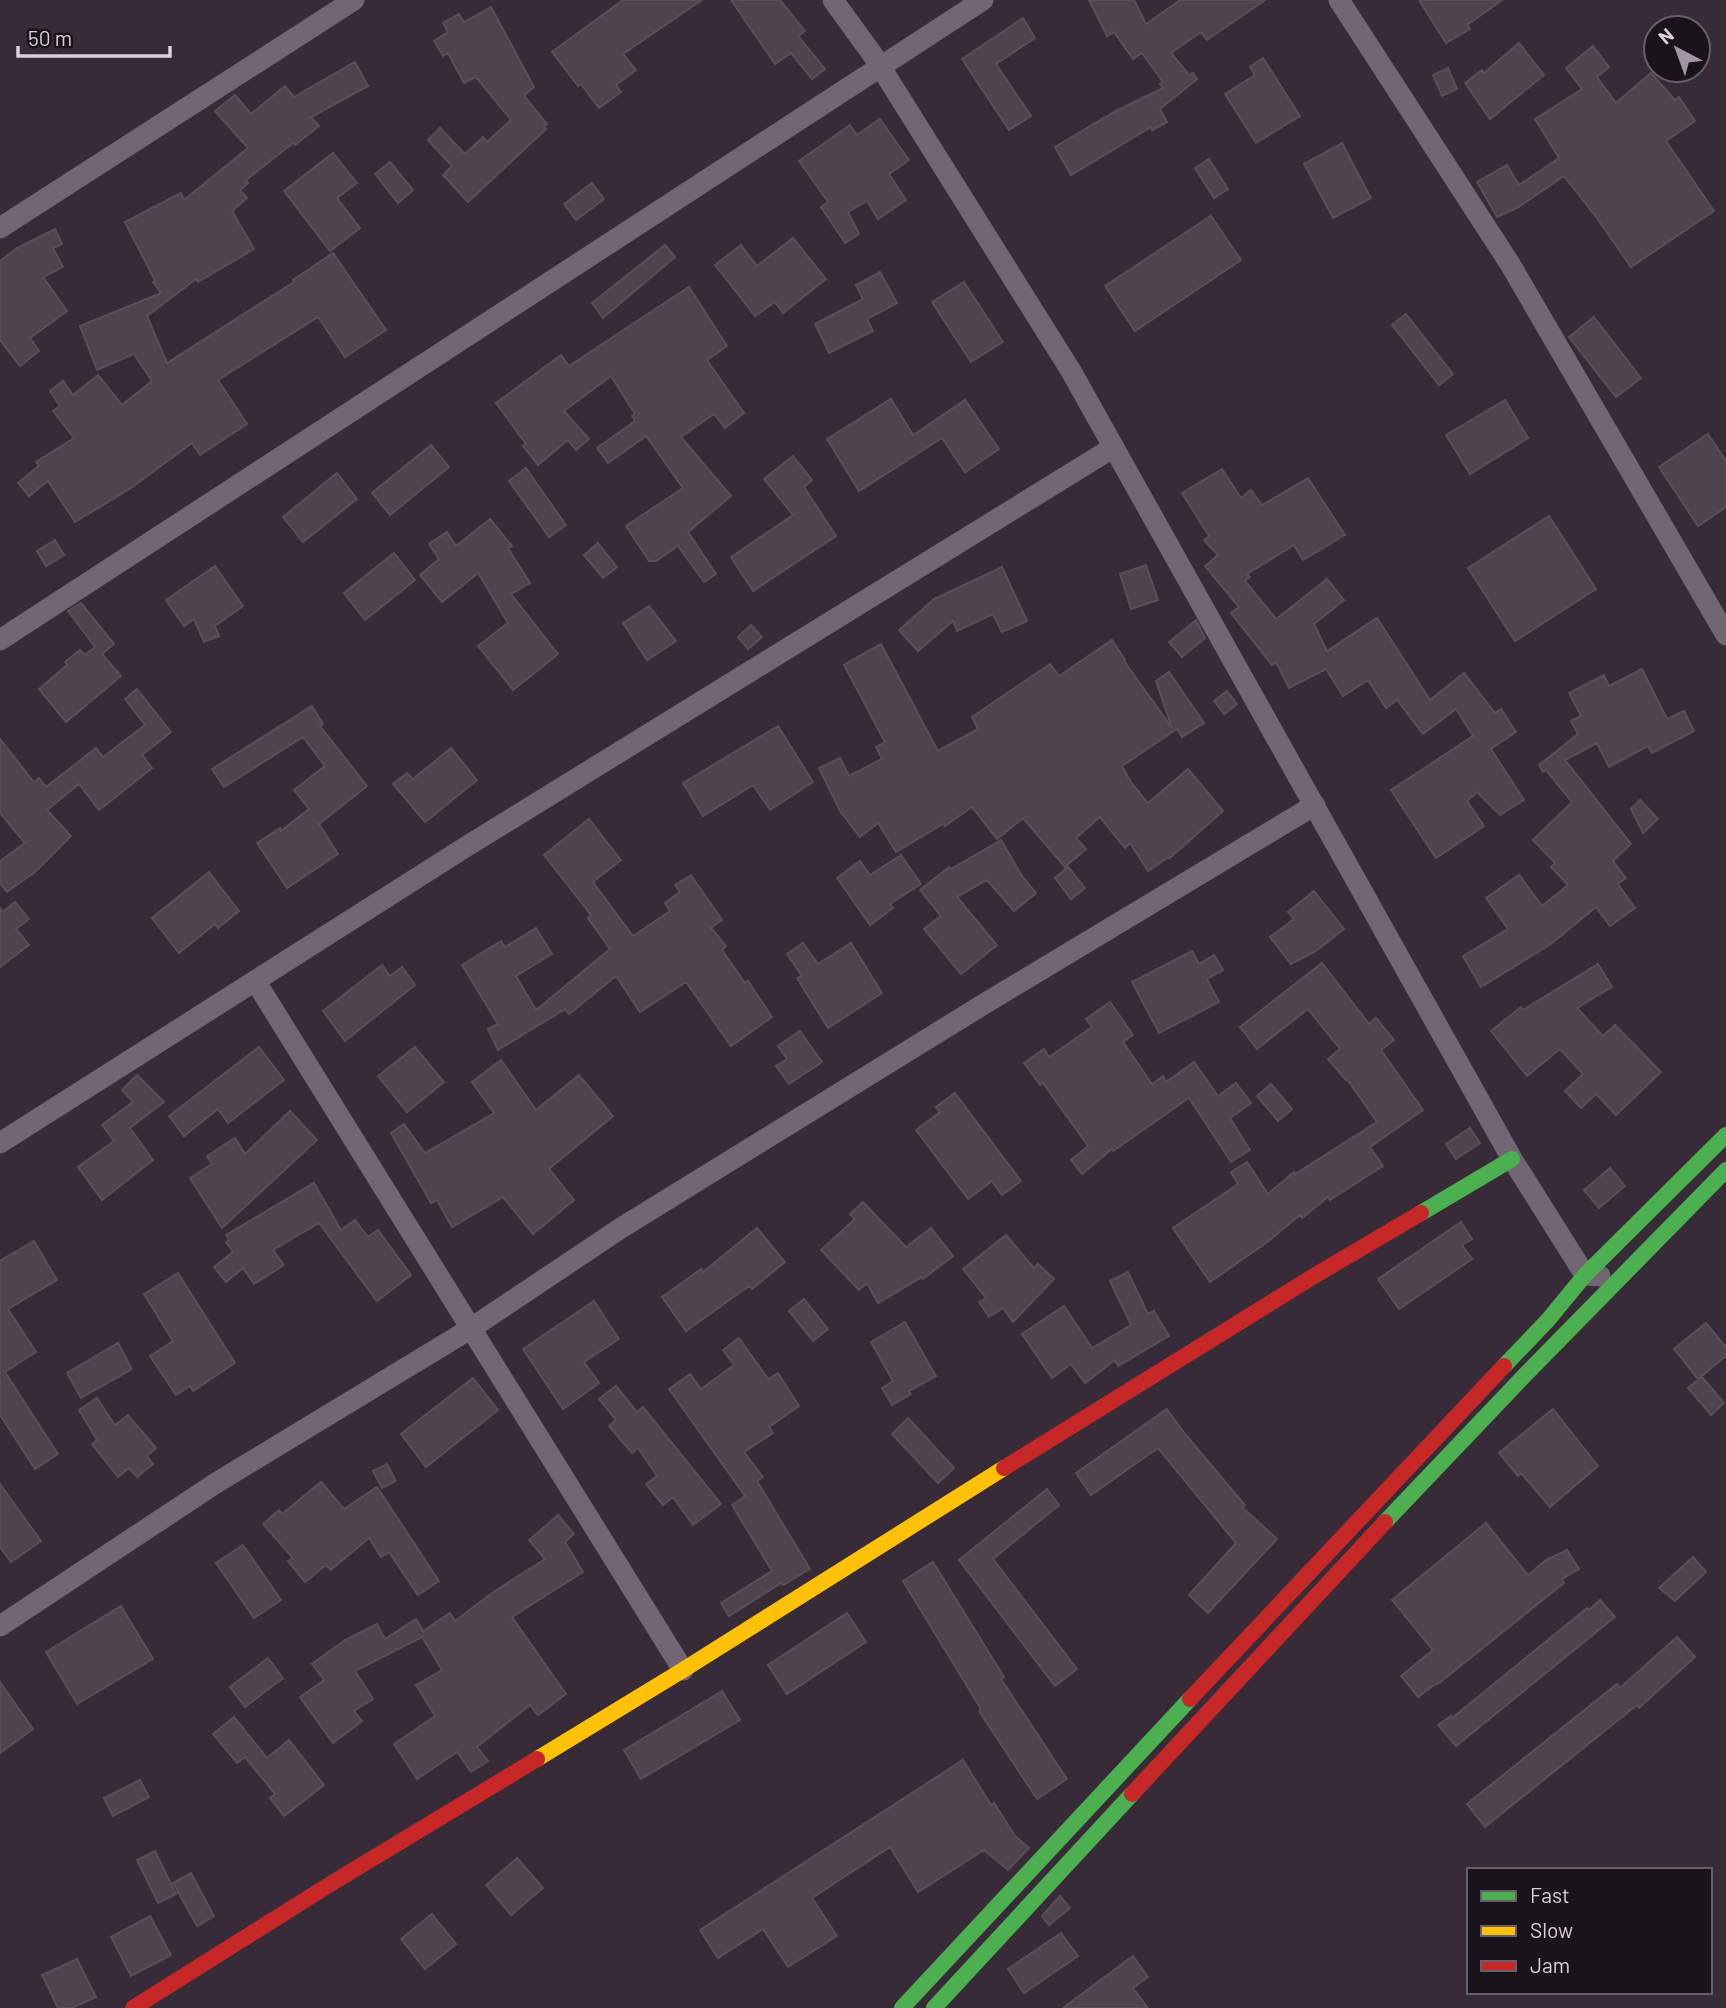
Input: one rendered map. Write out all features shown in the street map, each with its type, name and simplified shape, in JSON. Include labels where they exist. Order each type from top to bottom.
[{"type":"street","points":[[0,228],[354,0]]},
{"type":"street","points":[[833,0],[879,66],[1071,371],[1315,805],[1445,1043],[1512,1159],[1585,1275]]},
{"type":"street","points":[[0,640],[984,0]]},
{"type":"street","points":[[1339,0],[1510,264],[1726,635]]},
{"type":"street","points":[[0,1143],[464,848],[1114,447]]},
{"type":"street","points":[[0,1626],[216,1483],[470,1329],[633,1220],[1315,805]]},
{"type":"street","points":[[256,982],[683,1670]]},
{"type":"street","points":[[902,2008],[1375,1501],[1548,1320],[1585,1275],[1726,1135]]},
{"type":"street","points":[[133,2008],[332,1883],[683,1670],[1314,1276],[1512,1159]]},
{"type":"street","points":[[934,2008],[1393,1515],[1617,1278],[1726,1170]]},
{"type":"street","points":[[1585,1275],[1617,1278]]},
{"type":"building","points":[[623,0],[702,0],[623,54],[636,70],[616,85],[621,92],[599,108],[552,52]]},
{"type":"building","points":[[731,0],[780,0],[805,31],[798,36],[825,69],[812,79],[791,53],[775,64]]},
{"type":"building","points":[[1089,0],[1134,0],[1146,24],[1180,0],[1265,0],[1207,40],[1201,32],[1171,53],[1189,75],[1193,73],[1197,79],[1160,109],[1167,122],[1152,130],[1151,127],[1071,175],[1055,147],[1114,112],[1163,88],[1160,84],[1163,82],[1142,53],[1133,59],[1114,32],[1107,36]]},
{"type":"building","points":[[1419,0],[1502,0],[1467,25],[1470,29],[1446,43]]},
{"type":"building","points":[[491,7],[534,87],[524,96],[547,124],[544,126],[546,129],[468,202],[443,175],[452,166],[428,140],[440,128],[465,154],[483,137],[487,142],[511,120],[476,77],[464,83],[448,53],[443,56],[434,41],[448,32],[443,23],[459,14],[464,22]]},
{"type":"building","points":[[1023,18],[1035,38],[996,64],[1031,116],[1009,130],[962,59]]},
{"type":"building","points":[[1519,43],[1544,75],[1490,119],[1465,83],[1482,70],[1484,73]]},
{"type":"building","points":[[1593,46],[1609,67],[1597,77],[1616,103],[1642,81],[1642,84],[1661,84],[1675,100],[1679,97],[1695,121],[1666,141],[1714,211],[1631,267],[1564,176],[1517,208],[1497,217],[1477,182],[1507,165],[1519,185],[1559,158],[1535,119],[1582,89],[1566,68]]},
{"type":"building","points":[[1263,58],[1300,116],[1256,143],[1225,94],[1255,75],[1250,67]]},
{"type":"building","points":[[355,62],[368,86],[311,117],[319,126],[246,180],[248,183],[240,190],[247,198],[232,211],[254,249],[198,282],[196,279],[147,316],[167,363],[294,282],[293,280],[333,253],[386,330],[345,357],[318,317],[218,380],[247,424],[200,455],[192,443],[131,488],[75,522],[48,481],[29,496],[18,483],[39,466],[36,462],[74,438],[53,411],[60,406],[50,391],[63,381],[73,395],[98,375],[122,405],[152,381],[134,354],[97,370],[80,326],[161,293],[153,282],[155,281],[125,222],[181,193],[184,200],[248,148],[215,111],[235,95],[251,114],[285,86],[294,97]]},
{"type":"building","points":[[1448,68],[1457,89],[1442,96],[1433,75]]},
{"type":"building","points":[[880,119],[909,160],[889,174],[906,200],[878,219],[867,201],[848,212],[859,234],[845,243],[821,207],[828,202],[799,161],[850,125],[857,135]]},
{"type":"building","points":[[1342,143],[1371,198],[1333,218],[1304,164]]},
{"type":"building","points":[[333,153],[357,183],[337,198],[360,228],[330,251],[284,191]]},
{"type":"building","points":[[1209,159],[1228,189],[1214,198],[1195,168]]},
{"type":"building","points":[[390,162],[413,190],[398,203],[375,174]]},
{"type":"building","points":[[592,183],[604,199],[576,220],[564,204]]},
{"type":"building","points":[[1211,216],[1241,260],[1135,331],[1105,286]]},
{"type":"building","points":[[55,229],[62,244],[53,248],[63,267],[43,277],[67,311],[30,338],[39,351],[20,366],[0,340],[0,261],[17,248]]},
{"type":"building","points":[[793,238],[826,279],[783,313],[775,302],[755,316],[715,265],[741,245],[757,266]]},
{"type":"building","points":[[665,245],[675,257],[603,318],[592,303]]},
{"type":"building","points":[[880,272],[897,303],[867,319],[873,331],[829,353],[815,324],[863,299],[856,285]]},
{"type":"building","points":[[964,282],[1003,342],[971,362],[932,302]]},
{"type":"building","points":[[689,287],[727,346],[707,360],[744,413],[725,428],[714,414],[681,437],[731,496],[688,532],[716,574],[704,582],[678,546],[656,561],[649,561],[626,526],[683,488],[646,436],[608,463],[597,448],[635,421],[632,416],[635,414],[611,376],[564,411],[589,439],[576,450],[568,440],[538,465],[496,403],[561,355],[569,366]]},
{"type":"building","points":[[1406,314],[1453,374],[1439,385],[1392,325]]},
{"type":"building","points":[[1594,317],[1641,378],[1616,397],[1569,337]]},
{"type":"building","points":[[891,399],[913,435],[965,400],[999,449],[965,472],[942,438],[859,491],[827,439]]},
{"type":"building","points":[[1505,400],[1528,438],[1470,474],[1446,435]]},
{"type":"building","points":[[1708,434],[1726,461],[1726,507],[1698,526],[1659,467]]},
{"type":"building","points":[[431,445],[449,467],[390,515],[372,493]]},
{"type":"building","points":[[793,456],[812,480],[804,487],[836,536],[753,591],[731,557],[793,515],[764,479]]},
{"type":"building","points":[[526,468],[566,525],[549,537],[509,481]]},
{"type":"building","points":[[1222,469],[1241,498],[1251,490],[1262,505],[1308,478],[1345,535],[1303,560],[1294,545],[1247,574],[1250,577],[1245,581],[1276,619],[1327,579],[1344,600],[1314,624],[1327,651],[1377,618],[1430,700],[1464,673],[1495,713],[1501,709],[1516,732],[1491,749],[1524,800],[1500,815],[1477,792],[1467,801],[1484,826],[1436,858],[1391,790],[1473,736],[1456,709],[1423,734],[1397,700],[1386,708],[1368,680],[1343,696],[1326,669],[1289,688],[1276,662],[1272,665],[1231,613],[1239,607],[1205,566],[1218,555],[1204,540],[1209,536],[1182,493]]},
{"type":"building","points":[[337,473],[357,499],[303,542],[283,517]]},
{"type":"building","points":[[1549,516],[1596,589],[1515,641],[1468,568]]},
{"type":"building","points":[[490,519],[512,546],[508,548],[530,583],[511,594],[558,654],[513,690],[478,646],[508,623],[478,573],[442,602],[420,575],[439,559],[429,544],[447,532],[456,546]]},
{"type":"building","points":[[55,540],[64,555],[46,566],[37,551]]},
{"type":"building","points":[[598,543],[617,567],[603,578],[584,555]]},
{"type":"building","points":[[394,553],[415,580],[365,620],[344,593]]},
{"type":"building","points":[[1146,565],[1158,600],[1131,609],[1120,574]]},
{"type":"building","points":[[215,566],[243,606],[215,626],[219,636],[204,642],[194,619],[184,626],[166,600]]},
{"type":"building","points":[[1002,567],[1027,621],[1002,632],[993,614],[957,631],[953,621],[918,651],[899,630],[934,599]]},
{"type":"building","points":[[81,603],[114,644],[102,654],[121,676],[66,722],[39,689],[80,650],[85,655],[95,647],[68,611]]},
{"type":"building","points":[[649,606],[676,641],[647,660],[623,623]]},
{"type":"building","points":[[1196,620],[1205,638],[1182,657],[1169,642]]},
{"type":"building","points":[[751,625],[762,637],[748,649],[738,637]]},
{"type":"building","points":[[1112,640],[1172,728],[1156,681],[1169,672],[1204,723],[1182,737],[1177,729],[1122,766],[1132,784],[1148,803],[1188,769],[1223,811],[1170,858],[1148,871],[1130,843],[1125,848],[1100,817],[1076,838],[1086,849],[1065,867],[1023,818],[997,839],[972,807],[945,826],[943,824],[896,852],[878,823],[860,837],[840,811],[819,768],[840,758],[849,776],[882,759],[876,747],[885,742],[844,665],[881,644],[938,751],[978,729],[972,717],[1050,664],[1059,676]]},
{"type":"building","points":[[1642,669],[1667,719],[1684,711],[1694,731],[1652,753],[1648,746],[1609,767],[1597,743],[1565,760],[1631,844],[1613,861],[1626,878],[1618,884],[1635,908],[1610,926],[1596,907],[1551,944],[1481,987],[1463,956],[1508,929],[1486,898],[1519,875],[1542,906],[1568,885],[1551,867],[1555,863],[1533,840],[1572,802],[1539,765],[1578,734],[1571,721],[1581,716],[1569,693],[1604,675],[1609,686]]},
{"type":"building","points":[[137,689],[171,732],[142,755],[152,768],[99,810],[79,784],[47,810],[71,836],[35,872],[7,892],[0,883],[0,861],[25,843],[0,813],[0,739],[34,782],[39,778],[46,787],[96,748],[103,757],[145,725],[125,699]]},
{"type":"building","points":[[1227,691],[1237,704],[1224,714],[1214,701]]},
{"type":"building","points":[[312,706],[323,724],[320,726],[367,786],[319,824],[338,854],[287,888],[257,843],[280,828],[281,831],[309,809],[294,790],[325,766],[303,737],[224,787],[212,769]]},
{"type":"building","points":[[778,726],[813,782],[770,810],[753,785],[703,816],[683,783]]},
{"type":"building","points":[[451,748],[477,780],[425,822],[393,784],[407,773],[413,779]]},
{"type":"building","points":[[1640,800],[1658,819],[1643,833],[1631,809]]},
{"type":"building","points":[[589,819],[621,860],[593,882],[633,936],[670,911],[665,903],[680,892],[675,885],[691,875],[722,920],[711,928],[726,946],[722,950],[745,983],[748,981],[772,1017],[731,1046],[686,982],[640,1012],[616,976],[569,1014],[565,1009],[498,1050],[488,1029],[498,1024],[462,965],[501,941],[505,947],[536,928],[552,954],[516,976],[536,1010],[610,949],[588,918],[591,915],[544,855]]},
{"type":"building","points":[[1001,840],[1022,876],[1036,893],[1014,911],[987,880],[957,897],[997,945],[961,974],[924,929],[941,916],[920,890],[949,867],[951,869]]},
{"type":"building","points":[[901,855],[921,884],[890,904],[893,908],[870,925],[837,878],[860,861],[870,875]]},
{"type":"building","points":[[1068,867],[1085,888],[1071,899],[1055,878]]},
{"type":"building","points":[[209,872],[239,911],[218,928],[215,924],[179,953],[152,918]]},
{"type":"building","points":[[1314,891],[1344,929],[1316,951],[1291,964],[1270,937],[1294,919],[1288,912]]},
{"type":"building","points":[[15,902],[29,919],[16,929],[29,945],[0,967],[0,908],[3,912]]},
{"type":"building","points":[[803,943],[818,964],[851,943],[882,993],[828,1028],[797,978],[802,976],[787,954]]},
{"type":"building","points":[[1192,951],[1199,964],[1214,955],[1223,970],[1207,979],[1219,1002],[1159,1033],[1132,982]]},
{"type":"building","points":[[1322,963],[1369,1024],[1376,1018],[1394,1040],[1381,1050],[1423,1110],[1370,1147],[1383,1166],[1330,1200],[1328,1197],[1302,1218],[1300,1215],[1266,1243],[1210,1282],[1173,1228],[1238,1184],[1231,1172],[1247,1162],[1268,1194],[1294,1172],[1295,1174],[1377,1122],[1347,1079],[1328,1059],[1340,1049],[1308,1009],[1257,1049],[1240,1027]]},
{"type":"building","points":[[1598,964],[1612,987],[1577,1008],[1603,1036],[1615,1025],[1661,1072],[1616,1115],[1596,1094],[1581,1108],[1565,1091],[1583,1074],[1560,1049],[1527,1076],[1491,1031],[1521,1007],[1523,1010]]},
{"type":"building","points":[[382,965],[390,976],[402,967],[415,985],[345,1041],[323,1011]]},
{"type":"building","points":[[1110,1002],[1133,1035],[1123,1042],[1152,1084],[1163,1076],[1166,1082],[1194,1062],[1218,1096],[1236,1083],[1251,1103],[1230,1118],[1250,1150],[1231,1162],[1189,1098],[1113,1151],[1112,1149],[1082,1174],[1071,1160],[1088,1146],[1043,1083],[1040,1085],[1024,1063],[1044,1049],[1049,1057],[1092,1027],[1086,1019]]},
{"type":"building","points":[[800,1031],[822,1062],[789,1084],[776,1066],[787,1059],[778,1046]]},
{"type":"building","points":[[259,1047],[284,1080],[228,1123],[218,1109],[184,1136],[169,1116]]},
{"type":"building","points":[[415,1047],[444,1082],[407,1112],[378,1076]]},
{"type":"building","points":[[501,1060],[536,1110],[579,1075],[613,1116],[549,1169],[574,1200],[533,1234],[503,1197],[452,1227],[437,1200],[431,1203],[391,1133],[404,1124],[425,1153],[494,1113],[472,1082]]},
{"type":"building","points":[[137,1075],[164,1102],[130,1128],[153,1160],[102,1200],[78,1167],[114,1141],[102,1125],[133,1102],[122,1090]]},
{"type":"building","points":[[1271,1084],[1292,1109],[1278,1121],[1257,1096]]},
{"type":"building","points":[[955,1093],[1021,1181],[1002,1195],[992,1181],[968,1199],[916,1130],[940,1112],[936,1107]]},
{"type":"building","points":[[290,1111],[317,1140],[222,1228],[190,1178],[212,1164],[207,1156],[235,1138],[245,1154]]},
{"type":"building","points":[[1470,1128],[1480,1143],[1456,1159],[1446,1144]]},
{"type":"building","points":[[1610,1168],[1625,1186],[1599,1208],[1584,1190]]},
{"type":"building","points":[[314,1183],[341,1230],[355,1220],[368,1237],[378,1230],[411,1275],[377,1301],[319,1223],[273,1250],[284,1265],[254,1284],[243,1268],[226,1282],[214,1267],[233,1252],[226,1242],[229,1240],[226,1235]]},
{"type":"building","points":[[863,1202],[906,1247],[931,1228],[953,1256],[923,1279],[922,1277],[878,1303],[867,1283],[859,1290],[821,1250],[855,1219],[850,1214]]},
{"type":"building","points":[[1461,1222],[1472,1239],[1462,1245],[1472,1259],[1399,1309],[1378,1279]]},
{"type":"building","points":[[757,1228],[785,1262],[752,1289],[749,1286],[686,1331],[662,1297],[701,1269],[703,1272]]},
{"type":"building","points":[[1006,1235],[1034,1268],[1038,1264],[1054,1279],[1013,1322],[1003,1308],[989,1317],[979,1302],[986,1298],[963,1269]]},
{"type":"building","points":[[34,1241],[57,1280],[8,1309],[36,1352],[5,1372],[58,1454],[35,1469],[0,1415],[0,1261]]},
{"type":"building","points":[[1128,1272],[1148,1314],[1154,1311],[1169,1336],[1118,1366],[1115,1360],[1085,1383],[1071,1364],[1052,1378],[1022,1334],[1064,1306],[1092,1348],[1131,1325],[1110,1281]]},
{"type":"building","points":[[178,1273],[235,1363],[193,1391],[190,1386],[176,1395],[150,1356],[173,1341],[144,1294]]},
{"type":"building","points":[[804,1299],[828,1329],[813,1341],[789,1311]]},
{"type":"building","points":[[594,1301],[619,1339],[584,1362],[599,1383],[563,1409],[523,1349]]},
{"type":"building","points":[[905,1322],[936,1376],[909,1391],[911,1394],[892,1405],[882,1388],[893,1381],[871,1342]]},
{"type":"building","points":[[1706,1323],[1726,1347],[1726,1356],[1698,1379],[1674,1349]]},
{"type":"building","points":[[739,1338],[768,1379],[778,1373],[799,1406],[769,1427],[773,1433],[744,1452],[763,1477],[757,1481],[810,1569],[783,1585],[781,1583],[729,1616],[721,1603],[772,1571],[732,1505],[745,1496],[669,1389],[690,1374],[701,1389],[734,1365],[723,1350]]},
{"type":"building","points":[[118,1343],[132,1369],[81,1398],[67,1373]]},
{"type":"building","points":[[1702,1377],[1724,1403],[1711,1415],[1688,1388]]},
{"type":"building","points":[[473,1378],[498,1410],[426,1467],[401,1434]]},
{"type":"building","points":[[616,1386],[637,1412],[643,1407],[721,1504],[693,1525],[673,1497],[663,1505],[646,1484],[657,1476],[638,1448],[632,1453],[609,1426],[616,1420],[599,1399]]},
{"type":"building","points":[[97,1398],[115,1425],[128,1415],[156,1448],[147,1456],[153,1464],[137,1477],[129,1468],[118,1477],[92,1444],[97,1440],[79,1410]]},
{"type":"building","points":[[1167,1409],[1245,1505],[1242,1507],[1277,1539],[1208,1613],[1189,1595],[1236,1543],[1158,1448],[1091,1495],[1076,1473]]},
{"type":"building","points":[[1553,1409],[1598,1466],[1550,1507],[1521,1473],[1518,1476],[1499,1453]]},
{"type":"building","points":[[908,1418],[954,1468],[938,1483],[892,1434]]},
{"type":"building","points":[[387,1464],[396,1481],[382,1488],[373,1471]]},
{"type":"building","points":[[321,1482],[344,1509],[377,1487],[439,1581],[418,1595],[389,1552],[381,1557],[369,1538],[331,1570],[326,1565],[305,1582],[288,1561],[293,1558],[263,1524],[279,1510],[282,1514]]},
{"type":"building","points":[[0,1484],[41,1541],[11,1562],[0,1547]]},
{"type":"building","points":[[1047,1489],[1059,1505],[993,1559],[1077,1669],[1055,1686],[959,1560]]},
{"type":"building","points":[[558,1515],[574,1534],[565,1542],[583,1572],[512,1617],[566,1694],[538,1715],[530,1705],[477,1747],[488,1761],[471,1772],[457,1752],[417,1779],[394,1744],[435,1716],[416,1685],[442,1670],[422,1637],[355,1671],[373,1699],[354,1711],[362,1721],[333,1743],[300,1697],[324,1680],[312,1664],[345,1640],[377,1624],[385,1639],[416,1619],[423,1631],[450,1613],[455,1621],[545,1559],[529,1540]]},
{"type":"building","points":[[1486,1523],[1528,1575],[1546,1560],[1567,1550],[1579,1569],[1562,1579],[1564,1583],[1418,1697],[1401,1676],[1433,1650],[1392,1600]]},
{"type":"building","points":[[243,1545],[281,1600],[254,1618],[216,1563]]},
{"type":"building","points":[[1693,1557],[1706,1572],[1675,1601],[1659,1588]]},
{"type":"building","points":[[933,1562],[1004,1677],[1001,1679],[1067,1779],[1037,1799],[979,1711],[981,1709],[903,1581]]},
{"type":"building","points":[[1600,1600],[1615,1617],[1456,1746],[1438,1725],[1451,1716],[1452,1718]]},
{"type":"building","points":[[121,1606],[153,1659],[77,1704],[46,1652]]},
{"type":"building","points":[[847,1613],[866,1642],[787,1694],[768,1665]]},
{"type":"building","points":[[1677,1637],[1695,1657],[1639,1708],[1637,1705],[1485,1827],[1467,1804],[1617,1684],[1620,1688]]},
{"type":"building","points":[[268,1658],[283,1678],[245,1707],[230,1687]]},
{"type":"building","points":[[0,1682],[33,1729],[0,1753]]},
{"type":"building","points":[[722,1691],[740,1720],[641,1779],[624,1750]]},
{"type":"building","points":[[234,1717],[267,1758],[289,1740],[324,1785],[284,1816],[270,1798],[275,1794],[245,1757],[237,1763],[213,1734]]},
{"type":"building","points":[[963,1760],[991,1805],[994,1803],[1015,1836],[1029,1848],[1008,1870],[984,1850],[918,1892],[890,1847],[812,1898],[837,1936],[788,1967],[763,1929],[718,1958],[700,1930]]},
{"type":"building","points":[[140,1780],[149,1797],[113,1816],[104,1798]]},
{"type":"building","points":[[155,1851],[176,1894],[158,1903],[137,1860]]},
{"type":"building","points":[[517,1858],[543,1888],[511,1915],[486,1885]]},
{"type":"building","points":[[191,1873],[214,1916],[197,1926],[173,1883]]},
{"type":"building","points":[[1060,1896],[1070,1908],[1049,1925],[1042,1916]]},
{"type":"building","points":[[432,1914],[456,1944],[425,1969],[401,1939]]},
{"type":"building","points":[[150,1916],[171,1955],[131,1976],[111,1937]]},
{"type":"building","points":[[1061,1933],[1078,1956],[1024,1993],[1008,1969]]},
{"type":"building","points":[[1133,1956],[1148,1977],[1133,1988],[1148,2008],[1063,2008]]},
{"type":"building","points":[[77,1959],[96,1997],[72,2008],[58,2008],[42,1975]]},
{"type":"traffic: fast","points":[[1504,1366],[1548,1320],[1585,1275],[1726,1135]]},
{"type":"traffic: fast","points":[[1421,1213],[1512,1159]]},
{"type":"traffic: fast","points":[[1385,1522],[1726,1170]]},
{"type":"traffic: fast","points":[[902,2008],[1190,1699]]},
{"type":"traffic: fast","points":[[934,2008],[1132,1794]]},
{"type":"traffic: slow","points":[[537,1759],[1004,1468]]},
{"type":"traffic: jam","points":[[1004,1468],[1421,1213]]},
{"type":"traffic: jam","points":[[1190,1699],[1504,1366]]},
{"type":"traffic: jam","points":[[1132,1794],[1385,1522]]},
{"type":"traffic: jam","points":[[133,2008],[537,1759]]}]
